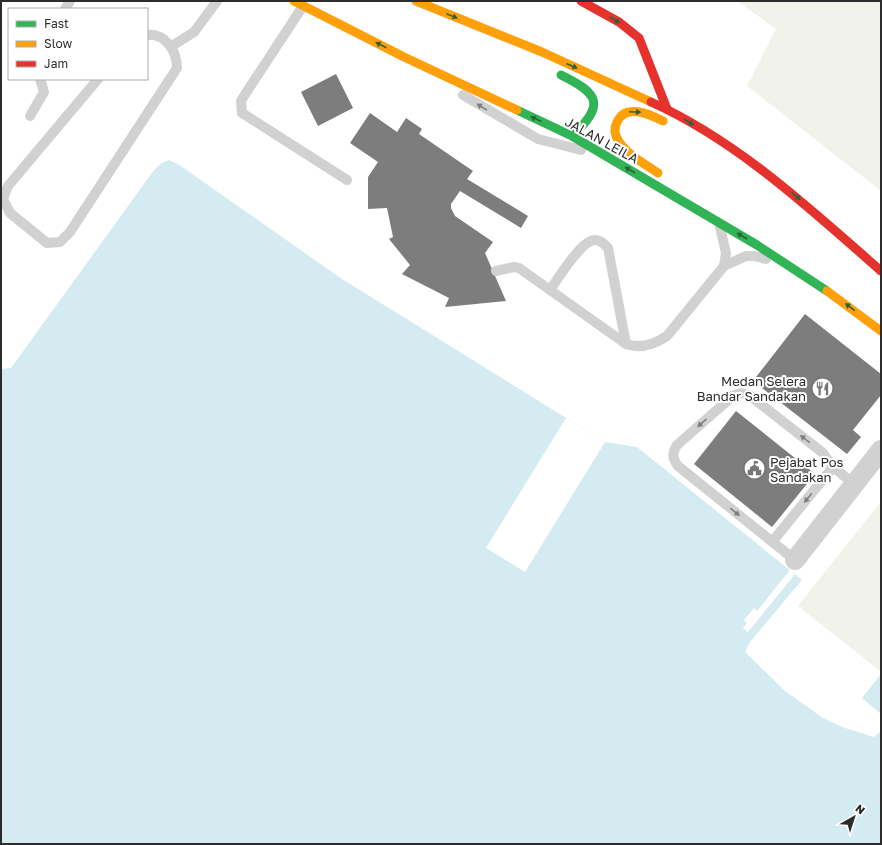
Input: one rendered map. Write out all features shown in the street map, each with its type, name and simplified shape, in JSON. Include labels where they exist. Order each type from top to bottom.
[{"type":"main road","points":[[416,1],[542,52],[668,109],[745,157],[787,189],[881,271]]},
{"type":"main road","points":[[581,1],[619,22],[639,38],[668,109]]},
{"type":"main road","name":"JALAN LEILA","points":[[298,3],[404,57],[572,136],[701,211],[789,266],[849,306],[881,332]]},
{"type":"main road","points":[[466,22],[505,47]]},
{"type":"main road","points":[[552,72],[580,84],[587,89],[593,97],[594,112],[588,121],[572,136]]},
{"type":"main road","points":[[674,126],[645,113],[635,111],[626,112],[620,117],[615,127],[616,136],[620,144],[666,180],[701,211]]},
{"type":"main road","points":[[688,132],[745,157]]},
{"type":"street","points":[[795,560],[881,450]]},
{"type":"lane","points":[[172,46],[194,32],[217,1]]},
{"type":"lane","points":[[298,3],[241,101],[242,113],[347,180]]},
{"type":"lane","points":[[97,80],[8,186],[3,200],[10,213],[47,244],[60,242],[70,232],[177,68],[177,58],[172,46],[161,39],[148,35]]},
{"type":"lane","points":[[404,57],[486,110],[538,139],[608,158]]},
{"type":"lane","points":[[30,116],[44,92],[40,80]]},
{"type":"lane","points":[[718,222],[723,236],[726,253],[724,266]]},
{"type":"lane","points":[[550,290],[583,244],[596,240],[603,242],[608,248],[626,344]]},
{"type":"lane","points":[[496,271],[514,267],[519,268],[626,344],[632,346],[645,345],[660,341],[667,336],[724,266],[738,259],[754,256],[789,266]]},
{"type":"lane","points":[[795,560],[678,466],[673,459],[673,451],[677,445],[734,395],[741,393],[749,395],[823,453],[833,468],[854,484]]},
{"type":"lane","points":[[772,542],[833,468]]},
{"type":"shaded area","points":[[737,1],[881,1],[881,191],[747,86],[776,29]]},
{"type":"shaded area","points":[[879,504],[881,506],[881,672],[798,606]]},
{"type":"water","points":[[169,160],[178,164],[342,279],[605,442],[637,447],[802,580],[750,642],[745,652],[785,691],[823,718],[842,727],[874,737],[881,731],[881,844],[1,844],[1,369],[11,368],[154,170],[162,163]]},
{"type":"water","points":[[881,674],[881,714],[862,698]]},
{"type":"pier","points":[[566,418],[605,442],[525,572],[486,548]]},
{"type":"pier","points":[[790,570],[795,574],[748,632],[743,628],[747,623],[744,620],[754,608],[757,611]]},
{"type":"building","points":[[336,74],[353,108],[318,126],[301,92]]},
{"type":"building","points":[[370,113],[397,132],[406,118],[422,129],[419,134],[473,171],[467,179],[528,216],[521,228],[460,191],[451,204],[451,208],[455,216],[493,242],[485,253],[506,301],[445,307],[449,298],[402,274],[410,265],[389,239],[393,237],[387,208],[368,209],[368,177],[378,162],[350,143]]},
{"type":"building","name":"Medan Selera Bandar Sandakan","points":[[805,314],[881,374],[881,395],[853,430],[861,437],[847,454],[753,381]]},
{"type":"building","name":"Pejabat Pos Sandakan","points":[[736,411],[815,474],[772,527],[694,464]]},
{"type":"traffic: fast","points":[[561,75],[584,88],[594,101],[590,116],[572,136]]},
{"type":"traffic: fast","points":[[517,110],[572,136],[757,245],[827,291]]},
{"type":"traffic: slow","points":[[294,1],[404,57],[517,110]]},
{"type":"traffic: slow","points":[[416,1],[542,52],[651,102]]},
{"type":"traffic: slow","points":[[658,173],[636,158],[621,145],[617,138],[615,129],[621,116],[632,111],[645,113],[663,121]]},
{"type":"traffic: slow","points":[[827,291],[881,331]]},
{"type":"traffic: jam","points":[[581,1],[619,22],[639,38],[667,109]]},
{"type":"traffic: jam","points":[[651,102],[714,136],[743,156],[800,201],[881,271]]},
{"type":"place","name":"Medan Selera Bandar Sandakan","points":[[822,388]]},
{"type":"place","name":"Pejabat Pos Sandakan","points":[[754,469]]}]
